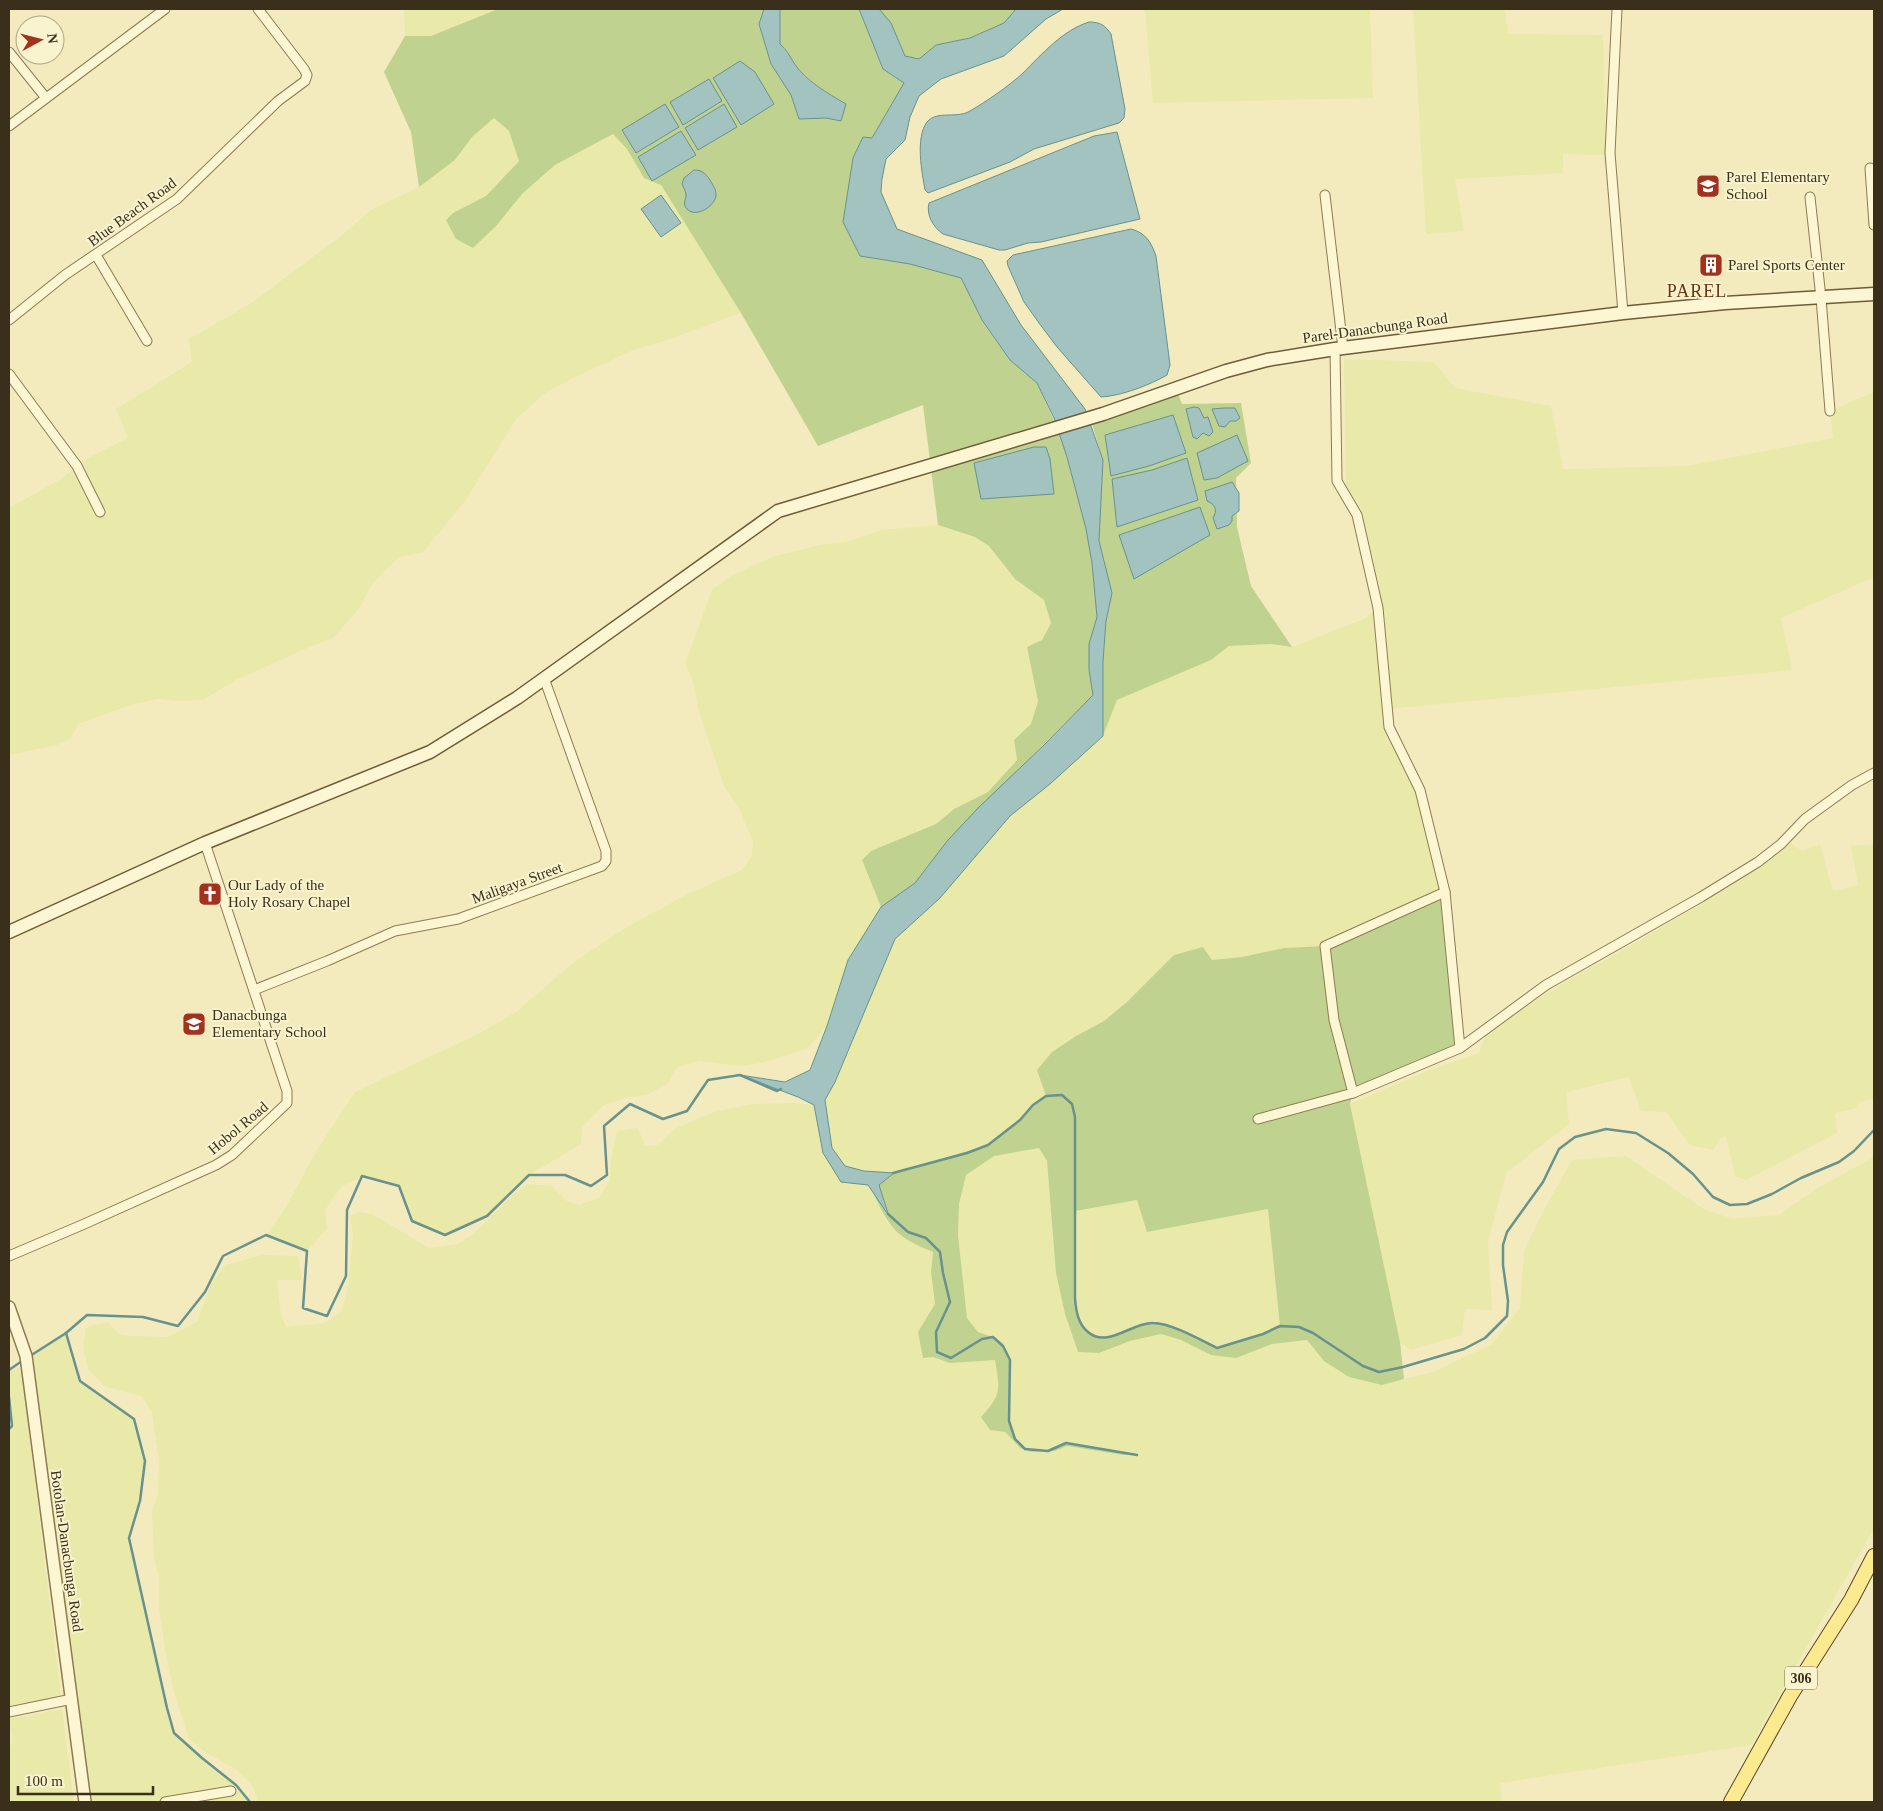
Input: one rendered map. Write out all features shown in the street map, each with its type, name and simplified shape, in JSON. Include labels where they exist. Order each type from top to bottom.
[{"type":"main road","name":"Parel-Danacbunga Road","points":[[9,932],[206,843],[430,752],[544,678],[778,510],[1103,414],[1226,371],[1267,360],[1339,348],[1623,313],[1725,303],[1874,294]]},
{"type":"main road","name":"306","points":[[1731,1802],[1790,1696],[1851,1600],[1874,1556]]},
{"type":"street","points":[[9,126],[165,9]]},
{"type":"street","points":[[1617,9],[1610,153],[1623,313]]},
{"type":"street","name":"Blue Beach Road","points":[[9,320],[65,275],[177,199],[278,101],[305,81],[304,69],[263,11]]},
{"type":"street","points":[[9,52],[46,98]]},
{"type":"street","points":[[1870,168],[1874,225]]},
{"type":"street","points":[[1326,195],[1339,348],[1337,480],[1357,515],[1378,608],[1389,726],[1420,790],[1445,892],[1460,1048]]},
{"type":"street","points":[[1810,197],[1822,298],[1830,411]]},
{"type":"street","points":[[96,255],[147,341]]},
{"type":"street","points":[[9,374],[72,458],[100,512]]},
{"type":"street","name":"Maligaya Street","points":[[254,990],[395,931],[458,919],[602,866],[606,861],[606,852],[544,678]]},
{"type":"street","points":[[1258,1119],[1353,1093],[1460,1048],[1546,985],[1701,897],[1758,862],[1781,844],[1805,819],[1852,785],[1874,773]]},
{"type":"street","name":"Hobol Road","points":[[9,1256],[216,1165],[232,1155],[284,1107],[289,1098],[206,843]]},
{"type":"street","points":[[1353,1093],[1334,1020],[1325,946],[1445,892]]},
{"type":"street","name":"Botolan-Danacbunga Road","points":[[9,1307],[26,1356],[85,1802]]},
{"type":"street","points":[[9,1712],[72,1699]]},
{"type":"street","points":[[165,1802],[231,1790]]},
{"type":"green space","points":[[405,9],[498,9],[431,36],[405,36]]},
{"type":"green space","points":[[498,9],[764,9],[759,24],[771,64],[791,95],[799,119],[826,118],[841,121],[845,104],[811,81],[780,44],[779,11],[780,9],[859,9],[883,69],[904,83],[872,138],[860,256],[910,264],[962,278],[982,320],[1010,360],[1037,383],[1057,427],[1086,529],[1092,563],[1097,617],[1089,644],[1089,670],[1093,695],[948,840],[915,883],[881,907],[862,860],[871,851],[936,824],[954,809],[988,792],[1017,760],[1014,740],[1031,724],[1038,701],[1027,647],[1042,640],[1051,623],[1044,600],[1015,579],[989,546],[975,537],[938,525],[923,405],[818,446],[741,313],[661,185],[644,178],[627,149],[613,134],[555,165],[522,194],[497,225],[473,248],[456,239],[446,220],[453,213],[486,196],[519,161],[509,131],[494,118],[472,137],[455,160],[419,187],[411,132],[384,72],[405,36],[431,36]]},
{"type":"green space","points":[[879,9],[1016,9],[1004,23],[970,38],[936,45],[919,59],[905,56],[891,24]]},
{"type":"green space","points":[[1145,9],[1370,9],[1373,98],[1153,103]]},
{"type":"green space","points":[[1413,9],[1505,9],[1508,34],[1603,35],[1606,155],[1563,154],[1563,173],[1455,179],[1464,231],[1426,234]]},
{"type":"green space","points":[[494,118],[509,131],[520,160],[486,196],[453,213],[497,225],[522,194],[555,165],[613,133],[627,149],[644,178],[661,184],[741,313],[631,351],[544,394],[516,419],[465,501],[423,552],[399,557],[382,573],[371,586],[359,609],[333,638],[236,680],[203,700],[178,701],[158,699],[133,704],[78,724],[71,738],[57,745],[9,755],[9,508],[61,479],[86,459],[128,438],[116,409],[192,362],[189,339],[250,304],[341,236],[371,210],[419,187],[455,160],[472,137]]},
{"type":"green space","points":[[1344,359],[1434,362],[1455,388],[1551,406],[1563,469],[1687,466],[1833,438],[1830,411],[1874,392],[1874,577],[1781,618],[1792,670],[1388,709],[1389,727],[1420,790],[1445,892],[1325,946],[1284,948],[1242,957],[1211,960],[1203,947],[1104,1021],[1052,1052],[1037,1070],[1046,1096],[1033,1105],[1020,1120],[988,1145],[967,1153],[894,1173],[864,1171],[845,1166],[832,1148],[825,1100],[835,1082],[895,939],[940,898],[1010,816],[1050,784],[1103,736],[1117,700],[1211,660],[1229,646],[1271,644],[1292,647],[1364,619],[1378,608],[1384,630],[1380,588],[1362,510],[1346,485]]},
{"type":"green space","points":[[1176,388],[1182,404],[1241,403],[1251,463],[1236,478],[1237,527],[1251,586],[1292,647],[1271,644],[1229,646],[1211,660],[1117,700],[1103,736],[1103,661],[1106,621],[1112,593],[1099,541],[1103,460],[1090,417]]},
{"type":"green space","points":[[938,525],[975,537],[989,546],[1015,579],[1044,600],[1051,622],[1042,640],[1027,647],[1038,701],[1031,724],[1014,740],[1017,759],[988,792],[954,809],[936,824],[900,839],[862,860],[881,907],[848,960],[827,1026],[807,1049],[761,1063],[739,1066],[700,1061],[677,1067],[668,1083],[647,1095],[625,1098],[604,1105],[582,1127],[581,1144],[529,1175],[487,1216],[445,1235],[412,1221],[399,1186],[362,1176],[341,1187],[325,1210],[327,1229],[307,1251],[266,1235],[286,1207],[317,1150],[355,1092],[478,1034],[516,1012],[574,962],[625,928],[686,895],[742,870],[752,856],[753,842],[739,808],[724,786],[699,712],[693,681],[685,664],[712,590],[731,576],[772,557],[820,545],[850,541],[881,530]]},
{"type":"green space","points":[[1791,843],[1802,851],[1820,844],[1833,891],[1858,885],[1851,846],[1874,844],[1874,1099],[1860,1101],[1858,1108],[1835,1113],[1837,1133],[1746,1180],[1735,1176],[1726,1136],[1721,1137],[1713,1150],[1690,1145],[1666,1112],[1641,1111],[1629,1077],[1566,1092],[1569,1124],[1506,1173],[1488,1242],[1492,1310],[1465,1309],[1462,1335],[1410,1350],[1400,1342],[1350,1104],[1429,1070],[1479,1053],[1486,1034],[1560,985],[1632,945],[1734,884]]},
{"type":"green space","points":[[1445,892],[1460,1048],[1353,1093],[1350,1104],[1400,1342],[1404,1379],[1382,1385],[1349,1377],[1324,1361],[1307,1340],[1272,1344],[1236,1358],[1211,1355],[1181,1340],[1161,1334],[1130,1341],[1099,1353],[1078,1352],[1065,1314],[1056,1273],[1047,1161],[1039,1148],[994,1156],[966,1175],[959,1204],[958,1235],[967,1318],[978,1332],[993,1337],[1003,1346],[1010,1360],[1009,1421],[1015,1439],[1025,1449],[1048,1451],[1066,1443],[1137,1455],[1123,1455],[1067,1446],[1055,1451],[1031,1452],[1020,1448],[1005,1432],[990,1430],[981,1417],[993,1403],[998,1391],[995,1360],[950,1363],[933,1357],[923,1358],[918,1332],[935,1304],[931,1272],[933,1252],[910,1242],[895,1230],[884,1215],[873,1193],[889,1214],[879,1185],[894,1173],[988,1145],[1020,1120],[1033,1105],[1046,1096],[1037,1070],[1052,1052],[1104,1021],[1127,1002],[1174,955],[1203,947],[1212,960],[1242,957],[1284,948],[1325,946]],"holes":[[[1137,1200],[1147,1232],[1268,1209],[1280,1326],[1263,1334],[1217,1348],[1186,1332],[1153,1323],[1137,1326],[1120,1334],[1104,1338],[1088,1332],[1080,1321],[1075,1303],[1075,1211]]]},
{"type":"green space","points":[[795,1103],[814,1105],[823,1153],[841,1182],[868,1184],[886,1221],[899,1235],[933,1252],[931,1272],[935,1304],[933,1357],[950,1363],[995,1359],[1000,1385],[990,1430],[1005,1432],[1020,1448],[1031,1452],[1047,1451],[1025,1449],[1015,1439],[1009,1421],[1009,1392],[993,1337],[978,1332],[967,1318],[961,1275],[958,1235],[959,1204],[966,1174],[994,1156],[1039,1147],[1047,1161],[1056,1273],[1065,1314],[1078,1352],[1099,1353],[1130,1341],[1161,1334],[1236,1358],[1272,1344],[1307,1340],[1324,1361],[1381,1385],[1433,1372],[1492,1344],[1520,1308],[1524,1251],[1540,1217],[1572,1160],[1626,1156],[1705,1210],[1733,1219],[1779,1215],[1816,1189],[1874,1157],[1874,1528],[1751,1745],[1500,1783],[1502,1802],[258,1802],[253,1786],[236,1769],[208,1754],[189,1739],[173,1689],[159,1609],[159,1578],[154,1556],[152,1512],[158,1493],[159,1462],[152,1412],[141,1396],[106,1387],[88,1369],[83,1347],[86,1327],[108,1322],[119,1334],[168,1337],[197,1322],[211,1284],[225,1265],[263,1255],[298,1256],[302,1280],[277,1280],[281,1315],[286,1327],[325,1323],[341,1312],[347,1292],[353,1237],[350,1216],[359,1212],[372,1214],[429,1248],[458,1244],[474,1233],[511,1196],[527,1184],[552,1186],[565,1200],[579,1205],[599,1198],[610,1180],[611,1161],[617,1131],[638,1128],[645,1146],[658,1145],[674,1129],[714,1112],[752,1104]],"holes":[[[1066,1443],[1133,1454],[1123,1455],[1067,1446],[1055,1451],[1048,1450]]]},
{"type":"green space","points":[[1137,1200],[1148,1232],[1268,1209],[1280,1326],[1263,1334],[1217,1348],[1186,1333],[1155,1323],[1143,1324],[1110,1337],[1094,1337],[1083,1328],[1076,1311],[1075,1301],[1075,1211]]},
{"type":"green space","points":[[66,1333],[80,1381],[134,1419],[145,1461],[140,1501],[129,1538],[167,1708],[175,1733],[202,1758],[236,1785],[231,1791],[165,1802],[92,1802],[30,1356]]},
{"type":"green space","points":[[21,1367],[61,1697],[9,1705],[9,1371]]},
{"type":"green space","points":[[62,1709],[74,1802],[9,1802],[9,1749],[13,1741],[9,1719]]},
{"type":"green space","points":[[240,1790],[250,1802],[192,1802],[231,1795]]},
{"type":"water","points":[[764,9],[780,9],[780,44],[799,69],[817,86],[846,104],[841,121],[826,118],[799,119],[791,95],[771,64],[759,24]]},
{"type":"water","points":[[859,9],[879,9],[891,23],[905,56],[919,59],[936,45],[970,38],[1004,23],[1016,9],[1063,9],[1046,19],[1004,56],[941,79],[919,96],[910,117],[905,140],[886,159],[881,192],[897,229],[982,260],[1021,325],[1085,409],[1103,460],[1099,541],[1112,593],[1106,621],[1103,661],[1103,736],[1050,784],[1010,816],[940,898],[895,939],[835,1082],[825,1100],[832,1148],[845,1166],[864,1171],[894,1173],[879,1185],[889,1216],[868,1185],[841,1182],[823,1153],[814,1105],[740,1075],[785,1082],[810,1070],[827,1026],[848,960],[881,907],[915,883],[948,840],[978,808],[1093,695],[1089,670],[1089,644],[1097,617],[1092,563],[1086,529],[1067,457],[1054,418],[1037,383],[1010,360],[982,320],[961,278],[910,264],[860,256],[843,222],[853,158],[863,137],[872,138],[904,83],[883,69]]},
{"type":"water","points":[[1089,22],[1102,25],[1111,34],[1125,109],[1124,118],[1119,123],[1034,149],[1010,162],[928,193],[925,190],[920,156],[921,137],[927,122],[936,116],[965,113],[977,107],[1017,78],[1062,37]]},
{"type":"water","points":[[740,61],[755,72],[774,104],[741,125],[713,78]]},
{"type":"water","points":[[709,79],[722,101],[683,125],[670,102]]},
{"type":"water","points":[[665,104],[679,127],[636,153],[622,130]]},
{"type":"water","points":[[724,104],[737,127],[698,150],[685,128]]},
{"type":"water","points":[[681,131],[696,155],[652,181],[638,157]]},
{"type":"water","points":[[1117,132],[1140,219],[1041,242],[1028,243],[1005,250],[943,234],[931,220],[929,203],[1094,136]]},
{"type":"water","points":[[694,170],[701,171],[707,175],[716,194],[710,206],[700,212],[691,212],[684,204],[686,194],[682,184],[684,178]]},
{"type":"water","points":[[661,195],[681,223],[661,237],[641,209]]},
{"type":"water","points":[[1131,229],[1141,233],[1147,239],[1156,256],[1170,365],[1167,375],[1152,383],[1126,392],[1101,397],[1057,347],[1024,302],[1007,261],[1013,255]]},
{"type":"water","points":[[1199,408],[1204,418],[1208,417],[1213,432],[1209,436],[1203,433],[1197,439],[1193,437],[1186,409]]},
{"type":"water","points":[[1235,408],[1240,418],[1236,421],[1230,421],[1225,427],[1219,426],[1212,409]]},
{"type":"water","points":[[1173,415],[1186,453],[1149,466],[1111,476],[1105,435]]},
{"type":"water","points":[[1237,435],[1248,461],[1217,478],[1204,480],[1197,453]]},
{"type":"water","points":[[1034,447],[1046,447],[1050,459],[1054,494],[981,499],[974,463]]},
{"type":"water","points":[[1187,458],[1198,500],[1117,527],[1112,479],[1152,470]]},
{"type":"water","points":[[1232,482],[1239,493],[1239,511],[1232,516],[1232,521],[1229,525],[1217,529],[1213,518],[1215,508],[1207,501],[1205,491]]},
{"type":"water","points":[[1200,507],[1210,535],[1134,579],[1119,535]]},
{"type":"waterway","points":[[30,1356],[66,1333],[87,1315],[143,1317],[178,1326],[205,1292],[223,1256],[266,1235],[307,1251],[303,1308],[327,1316],[346,1276],[347,1210],[362,1176],[399,1186],[412,1221],[445,1235],[487,1216],[529,1175],[565,1175],[591,1186],[607,1175],[604,1126],[630,1104],[663,1119],[687,1111],[708,1080],[740,1075],[777,1091],[781,1089]]},
{"type":"waterway","points":[[893,1173],[967,1153],[988,1145],[1020,1120],[1033,1105],[1046,1096],[1062,1095],[1072,1104],[1075,1117],[1075,1298],[1080,1321],[1088,1332],[1104,1338],[1120,1334],[1137,1326],[1153,1323],[1186,1332],[1217,1348],[1263,1334],[1280,1326],[1299,1327],[1313,1333],[1363,1366],[1379,1372],[1464,1349],[1485,1338],[1507,1316],[1508,1301],[1503,1265],[1503,1245],[1507,1232],[1543,1182],[1559,1149],[1575,1137],[1606,1129],[1636,1133],[1668,1153],[1693,1174],[1713,1197],[1730,1205],[1747,1204],[1839,1162],[1854,1151],[1874,1130]]},
{"type":"waterway","points":[[888,1214],[908,1232],[926,1238],[940,1252],[950,1302],[936,1332],[937,1352],[951,1358],[982,1339],[993,1337],[1003,1346],[1010,1360],[1009,1421],[1015,1439],[1025,1449],[1048,1451],[1066,1443],[1137,1455]]},
{"type":"waterway","points":[[66,1333],[80,1381],[134,1419],[145,1461],[140,1501],[129,1538],[174,1733],[236,1785],[250,1802]]},
{"type":"waterway","points":[[9,1370],[22,1361]]},
{"type":"waterway","points":[[9,1397],[12,1426],[9,1429]]},
{"type":"place","name":"Parel Elementary School","points":[[1708,186]]},
{"type":"place","name":"Parel Sports Center","points":[[1711,265]]},
{"type":"place","name":"Our Lady of the Holy Rosary Chapel","points":[[210,894]]},
{"type":"place","name":"Danacbunga Elementary School","points":[[194,1024]]},
{"type":"district","name":"PAREL","points":[[1697,291]]}]
